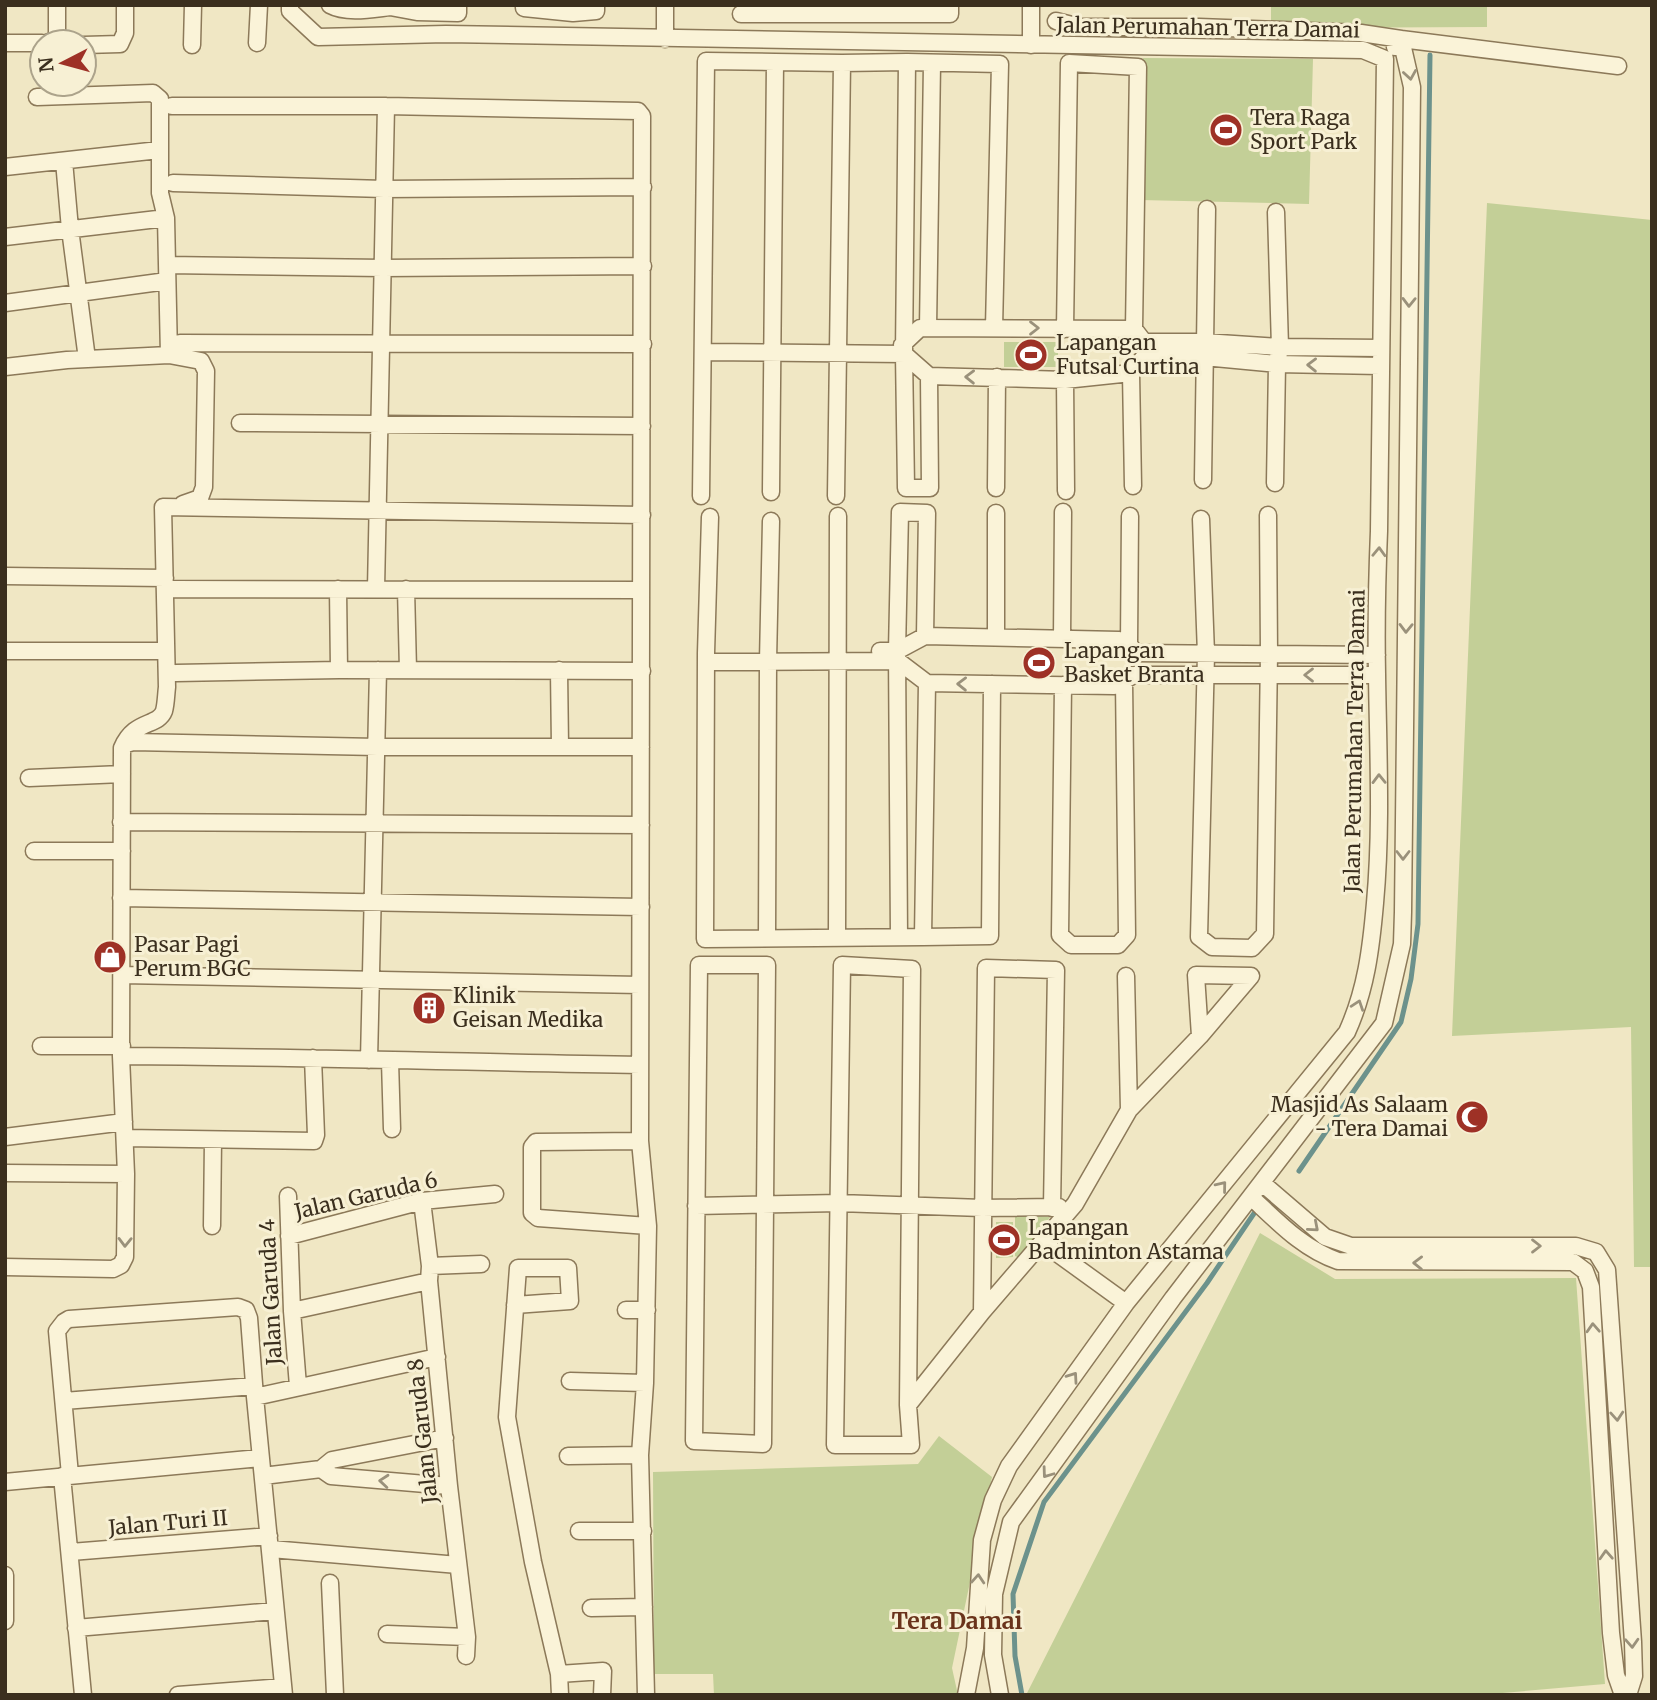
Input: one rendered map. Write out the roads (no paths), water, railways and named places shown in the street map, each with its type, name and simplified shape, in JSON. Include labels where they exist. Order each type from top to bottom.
[{"type":"street","points":[[57,5],[58,28]]},
{"type":"street","points":[[98,45],[120,44],[125,33],[125,5]]},
{"type":"street","points":[[192,45],[193,5]]},
{"type":"street","points":[[257,43],[259,5]]},
{"type":"street","name":"Jalan Perumahan Terra Damai","points":[[290,5],[290,11],[318,37],[446,34],[1363,50],[1385,59],[1377,655],[1377,878],[1369,964],[1359,1005],[1347,1032],[1126,1303],[1009,1466],[993,1500],[982,1540],[975,1648],[965,1695]]},
{"type":"street","points":[[330,5],[334,8],[361,10],[390,6],[416,12],[458,13],[458,5]]},
{"type":"street","points":[[524,5],[524,8],[573,13],[596,12],[596,5]]},
{"type":"street","points":[[665,5],[665,39]]},
{"type":"street","points":[[741,41],[741,10],[881,10],[950,14],[950,5]]},
{"type":"street","points":[[1031,5],[1031,46]]},
{"type":"street","points":[[1031,46],[1045,36],[1054,13]]},
{"type":"street","name":"Jalan Perumahan Terra Damai","points":[[1054,13],[1080,27],[1199,27],[1371,33],[1618,66]]},
{"type":"street","points":[[1385,59],[1401,39]]},
{"type":"street","points":[[1000,1695],[993,1655],[994,1594],[1010,1522],[1173,1298],[1384,1023],[1402,944],[1412,87],[1401,39]]},
{"type":"street","points":[[5,43],[28,43]]},
{"type":"street","points":[[701,496],[706,61],[1000,64],[994,328]]},
{"type":"street","points":[[771,492],[775,62]]},
{"type":"street","points":[[704,346],[904,350],[929,376],[930,488],[906,488],[904,350],[907,62]]},
{"type":"street","points":[[836,496],[842,63]]},
{"type":"street","points":[[1065,329],[1069,63],[1138,67],[1133,329],[1144,349]]},
{"type":"street","points":[[928,328],[932,64]]},
{"type":"street","points":[[98,95],[153,93],[160,99],[160,193],[166,218],[167,281],[174,349]]},
{"type":"street","points":[[172,106],[386,106],[638,111],[642,117],[640,1141],[648,1226],[645,1383],[640,1455],[646,1695]]},
{"type":"street","points":[[376,589],[386,106]]},
{"type":"street","points":[[5,167],[159,150]]},
{"type":"street","points":[[64,161],[87,359]]},
{"type":"street","points":[[173,184],[384,189],[643,187]]},
{"type":"street","points":[[1203,480],[1206,209]]},
{"type":"street","points":[[1275,483],[1277,364],[1280,347],[1276,212]]},
{"type":"street","points":[[5,237],[166,218]]},
{"type":"street","points":[[167,265],[383,268],[643,266]]},
{"type":"street","points":[[5,303],[167,281]]},
{"type":"street","points":[[904,350],[919,328],[1133,329]]},
{"type":"street","points":[[5,367],[174,349],[382,344],[643,344]]},
{"type":"street","points":[[1144,349],[1381,348]]},
{"type":"street","points":[[174,349],[201,361],[206,371],[204,487],[200,498],[177,506]]},
{"type":"street","points":[[1133,486],[1131,373],[1144,349]]},
{"type":"street","points":[[1204,349],[1277,364],[1380,366]]},
{"type":"street","points":[[929,376],[1065,380],[1131,373]]},
{"type":"street","points":[[996,488],[997,377]]},
{"type":"street","points":[[1065,380],[1066,491]]},
{"type":"street","points":[[240,423],[642,426]]},
{"type":"street","points":[[5,1266],[113,1269],[121,1265],[125,1257],[127,1174],[121,975],[122,748],[127,735],[133,729],[160,718],[164,711],[169,584],[163,506],[642,514]]},
{"type":"street","points":[[899,937],[900,512],[927,513],[925,636]]},
{"type":"street","points":[[1062,639],[1063,512]]},
{"type":"street","points":[[996,513],[996,637]]},
{"type":"street","points":[[1201,519],[1206,654],[1199,937],[1212,947],[1252,948],[1265,934],[1269,674],[1268,515]]},
{"type":"street","points":[[837,938],[838,516]]},
{"type":"street","points":[[1063,685],[1060,935],[1071,945],[1118,945],[1127,935],[1129,678],[1132,649],[1130,516]]},
{"type":"street","points":[[710,517],[706,657],[705,939],[990,936],[992,684]]},
{"type":"street","points":[[767,938],[771,521]]},
{"type":"street","points":[[5,576],[338,589],[640,590]]},
{"type":"street","points":[[338,589],[340,670]]},
{"type":"street","points":[[406,589],[408,670]]},
{"type":"street","points":[[706,657],[898,656],[925,636],[1119,639],[1132,649],[1206,654],[1377,655]]},
{"type":"street","points":[[5,651],[166,651]]},
{"type":"street","points":[[898,656],[927,683],[1114,686],[1129,678],[1205,674],[1377,675]]},
{"type":"street","points":[[176,673],[340,670],[642,671]]},
{"type":"street","points":[[369,1060],[373,980],[378,670]]},
{"type":"street","points":[[559,670],[560,747]]},
{"type":"street","points":[[923,937],[927,683]]},
{"type":"street","points":[[122,748],[132,742],[377,747],[641,747]]},
{"type":"street","points":[[29,778],[122,775]]},
{"type":"street","points":[[121,822],[641,825]]},
{"type":"street","points":[[34,851],[122,850]]},
{"type":"street","points":[[121,898],[641,907]]},
{"type":"street","points":[[699,965],[767,965],[767,1204],[763,1444],[694,1441],[699,965]]},
{"type":"street","points":[[842,965],[912,969],[910,1206],[908,1405],[911,1445],[835,1445],[842,965]]},
{"type":"street","points":[[982,1312],[986,968],[1056,970],[1052,1208]]},
{"type":"street","points":[[121,975],[640,985]]},
{"type":"street","points":[[1126,976],[1129,1110]]},
{"type":"street","points":[[908,1405],[982,1312],[1075,1204],[1129,1110],[1200,1036]]},
{"type":"street","points":[[41,1046],[390,1061],[640,1065]]},
{"type":"street","points":[[5,1137],[124,1130],[213,1140],[314,1141],[313,1058]]},
{"type":"street","points":[[390,1061],[392,1129]]},
{"type":"street","points":[[212,1226],[213,1140]]},
{"type":"street","points":[[640,1141],[536,1142],[532,1147],[532,1213],[538,1218],[648,1226]]},
{"type":"street","points":[[5,1173],[127,1174]]},
{"type":"street","points":[[1262,1183],[1325,1237],[1351,1246],[1576,1246],[1596,1252],[1607,1270],[1612,1339],[1633,1642],[1634,1676],[1628,1695]]},
{"type":"street","name":"Jalan Garuda 6","points":[[289,1236],[422,1201],[495,1194]]},
{"type":"street","name":"Jalan Garuda 4","points":[[288,1196],[298,1386]]},
{"type":"street","points":[[1251,1197],[1293,1237],[1318,1254],[1338,1261],[1573,1262],[1585,1271],[1591,1287],[1611,1633],[1616,1675],[1623,1695]]},
{"type":"street","name":"Jalan Garuda 8","points":[[422,1201],[449,1486],[467,1637],[466,1656]]},
{"type":"street","points":[[696,1206],[839,1203],[1052,1208],[1075,1204]]},
{"type":"street","points":[[1043,1243],[1126,1303]]},
{"type":"street","points":[[292,1311],[430,1273],[481,1264]]},
{"type":"street","points":[[516,1305],[507,1417],[533,1562],[559,1674],[560,1695]]},
{"type":"street","points":[[83,1695],[76,1628],[64,1401],[57,1331],[64,1322],[82,1318],[242,1308],[249,1318],[260,1458],[284,1691],[178,1695]]},
{"type":"street","points":[[626,1310],[647,1310]]},
{"type":"street","points":[[64,1401],[254,1391],[298,1386],[437,1357]]},
{"type":"street","points":[[570,1381],[645,1383]]},
{"type":"street","points":[[263,1476],[321,1469],[331,1460],[445,1437]]},
{"type":"street","points":[[568,1456],[640,1455]]},
{"type":"street","points":[[5,1482],[260,1458]]},
{"type":"street","points":[[321,1469],[331,1476],[449,1486]]},
{"type":"street","points":[[579,1531],[643,1531]]},
{"type":"street","name":"Jalan Turi II","points":[[71,1552],[270,1542],[458,1565]]},
{"type":"street","points":[[5,1575],[5,1621]]},
{"type":"street","points":[[330,1583],[335,1695]]},
{"type":"street","points":[[591,1608],[644,1607]]},
{"type":"street","points":[[76,1628],[275,1611]]},
{"type":"street","points":[[387,1634],[467,1637]]},
{"type":"street","points":[[559,1674],[603,1671],[602,1695]]},
{"type":"waterway","points":[[1299,1171],[1401,1022],[1411,979],[1418,924],[1430,55]]},
{"type":"waterway","points":[[1022,1695],[1015,1656],[1013,1594],[1044,1502],[1207,1283],[1257,1209]]},
{"type":"place","name":"Tera Raga Sport Park","points":[[1226,130]]},
{"type":"place","name":"Lapangan Futsal Curtina","points":[[1031,355]]},
{"type":"place","name":"Lapangan Basket Branta","points":[[1039,663]]},
{"type":"place","name":"Pasar Pagi Perum BGC","points":[[110,957]]},
{"type":"place","name":"Klinik Geisan Medika","points":[[429,1008]]},
{"type":"place","name":"Masjid As Salaam - Tera Damai","points":[[1472,1117]]},
{"type":"place","name":"Lapangan Badminton Astama","points":[[1004,1240]]},
{"type":"district","name":"Tera Damai","points":[[957,1621]]}]
